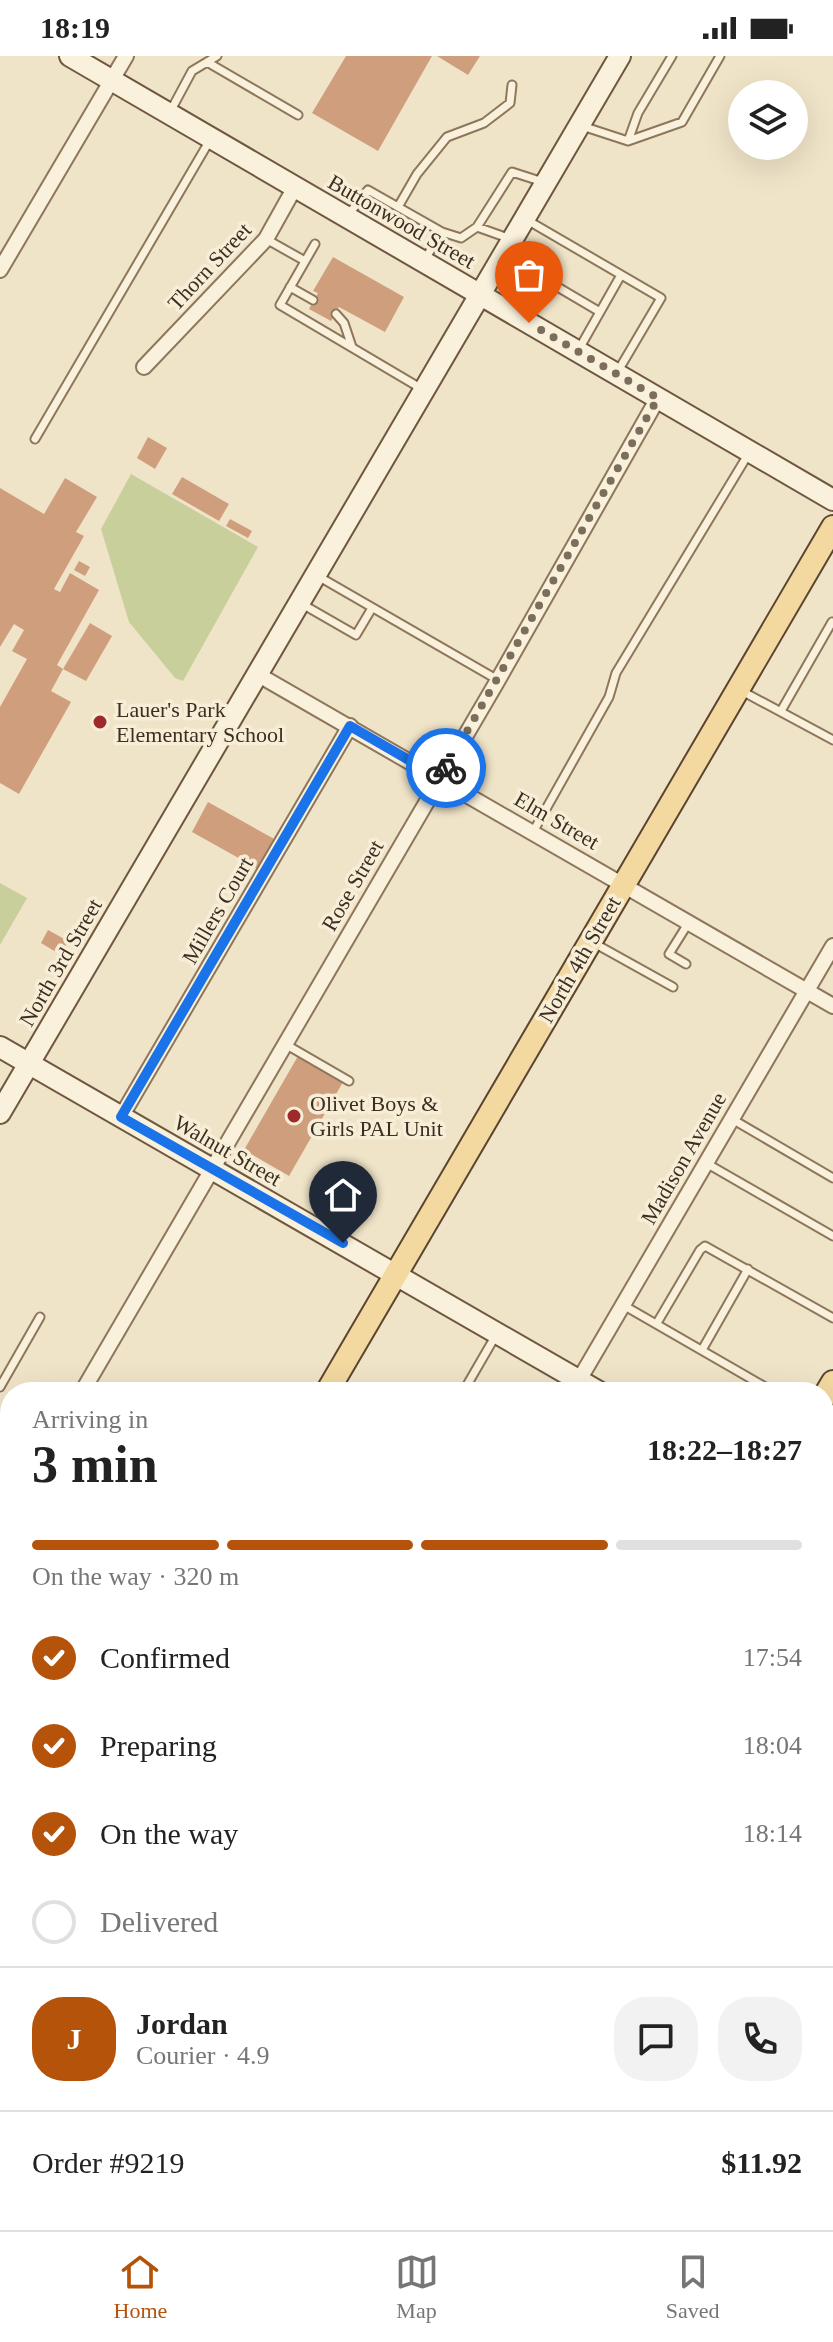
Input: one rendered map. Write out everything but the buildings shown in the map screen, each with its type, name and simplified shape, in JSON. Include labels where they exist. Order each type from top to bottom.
[{"type":"main road","name":"North 4th Street","points":[[333,1382],[833,527]]},
{"type":"street","name":"Buttonwood Street","points":[[70,56],[833,500]]},
{"type":"street","points":[[0,270],[126,56]]},
{"type":"street","name":"North 3rd Street","points":[[0,1113],[620,56]]},
{"type":"street","name":"Thorn Street","points":[[144,367],[266,239],[295,187]]},
{"type":"street","name":"Rose Street","points":[[88,1382],[498,680],[658,398]]},
{"type":"street","name":"Elm Street","points":[[257,674],[833,1006]]},
{"type":"street","name":"Millers Court","points":[[121,1117],[350,726]]},
{"type":"street","name":"Madison Avenue","points":[[577,1382],[833,946]]},
{"type":"street","name":"Walnut Street","points":[[0,1047],[497,1333],[569,1382]]},
{"type":"lane","points":[[169,114],[192,71],[217,56]]},
{"type":"lane","points":[[628,141],[638,113],[672,56]]},
{"type":"lane","points":[[580,125],[628,141],[682,122],[720,56]]},
{"type":"lane","points":[[207,62],[298,115]]},
{"type":"lane","points":[[398,207],[417,174],[447,137],[484,123],[510,103],[512,85]]},
{"type":"lane","points":[[35,439],[211,138]]},
{"type":"lane","points":[[347,217],[368,190],[442,232],[461,238],[477,227],[512,172],[546,183]]},
{"type":"lane","points":[[525,218],[661,298],[616,374]]},
{"type":"lane","points":[[477,227],[600,312]]},
{"type":"lane","points":[[424,261],[442,232]]},
{"type":"lane","points":[[266,239],[305,261]]},
{"type":"lane","points":[[315,244],[280,305],[424,390]]},
{"type":"lane","points":[[577,351],[621,275]]},
{"type":"lane","points":[[290,287],[313,300]]},
{"type":"lane","points":[[336,314],[344,323],[352,347]]},
{"type":"lane","points":[[533,832],[609,697],[616,673],[750,451]]},
{"type":"lane","points":[[316,575],[498,680]]},
{"type":"lane","points":[[300,602],[356,635],[372,608]]},
{"type":"lane","points":[[781,711],[832,622]]},
{"type":"lane","points":[[738,689],[833,740]]},
{"type":"lane","points":[[686,964],[669,954],[689,922]]},
{"type":"lane","points":[[590,941],[673,987]]},
{"type":"lane","points":[[285,1044],[349,1081]]},
{"type":"lane","points":[[732,1119],[833,1178]]},
{"type":"lane","points":[[706,1163],[833,1236]]},
{"type":"lane","points":[[657,1323],[705,1246],[833,1318]]},
{"type":"lane","points":[[702,1350],[748,1269]]},
{"type":"lane","points":[[623,1305],[757,1382]]},
{"type":"lane","points":[[3,1374],[40,1317]]},
{"type":"lane","points":[[469,1382],[497,1333]]},
{"type":"green space","points":[[131,474],[258,547],[183,681],[175,678],[129,622],[101,529]]},
{"type":"green space","points":[[0,883],[27,898],[0,945]]},
{"type":"way so far","points":[[446,768],[658,398],[529,323]]},
{"type":"place","name":"Lauer's Park Elementary School","points":[[100,722]]},
{"type":"place","name":"Olivet Boys & Girls PAL Unit","points":[[294,1116]]},
{"type":"route","points":[[343,1243],[121,1117],[350,726],[440,778],[446,768]]}]
